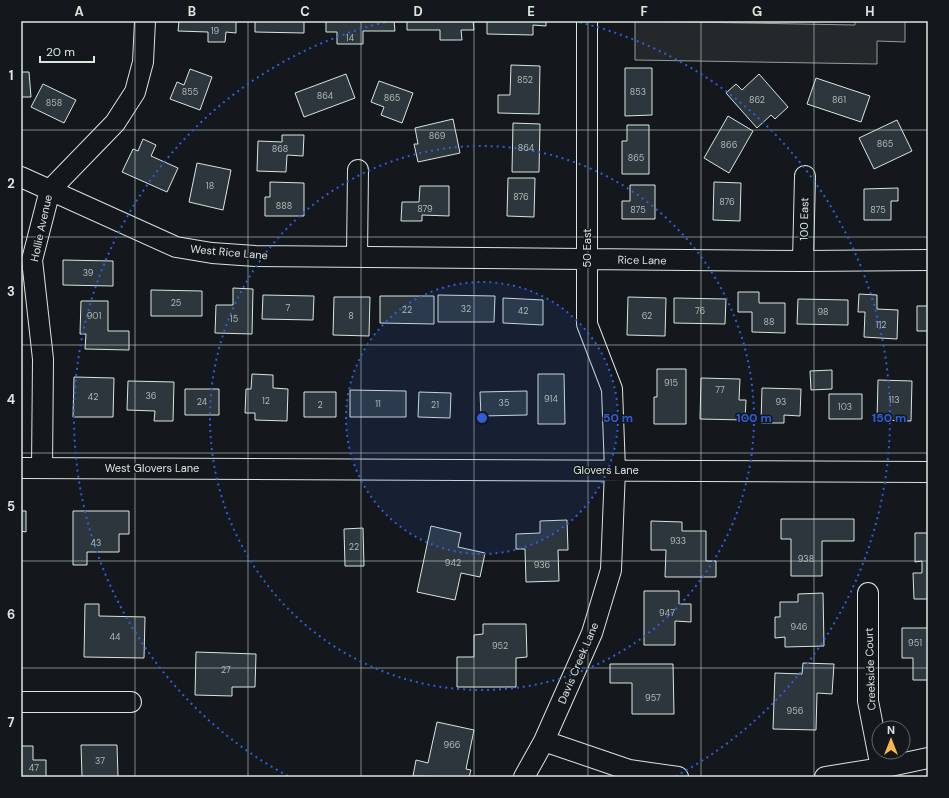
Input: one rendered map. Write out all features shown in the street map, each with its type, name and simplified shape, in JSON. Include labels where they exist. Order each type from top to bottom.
[{"type":"street","name":"Hollie Avenue","points":[[42,468],[43,359],[32,260],[50,190],[115,123],[135,92],[143,62],[145,21]]},
{"type":"street","name":"50 East","points":[[587,21],[587,324],[612,389],[615,470]]},
{"type":"street","points":[[357,257],[358,170]]},
{"type":"street","name":"100 East","points":[[803,261],[805,176]]},
{"type":"street","name":"West Rice Lane","points":[[21,177],[176,247],[212,253],[255,256],[357,257]]},
{"type":"street","name":"Rice Lane","points":[[357,257],[803,261],[928,260]]},
{"type":"street","name":"West Glovers Lane","points":[[21,468],[283,469]]},
{"type":"street","name":"Glovers Lane","points":[[283,469],[928,472]]},
{"type":"street","name":"Davis Creek Lane","points":[[524,777],[544,741],[592,634],[611,570],[615,470]]},
{"type":"street","name":"Creekside Court","points":[[868,593],[868,701],[880,768]]},
{"type":"street","points":[[21,702],[131,702]]},
{"type":"street","points":[[544,741],[629,770],[678,777]]},
{"type":"street","points":[[825,777],[928,758]]},
{"type":"shaded area","points":[[635,21],[855,25],[855,21],[905,21],[905,42],[877,41],[877,64],[635,60]]},
{"type":"building","points":[[179,21],[236,21],[236,33],[226,32],[225,42],[208,42],[208,32],[178,31]]},
{"type":"building","points":[[255,21],[304,21],[304,33],[255,32]]},
{"type":"building","points":[[326,21],[394,21],[395,31],[363,31],[363,44],[337,44],[337,32],[326,32]]},
{"type":"building","points":[[407,21],[473,21],[474,30],[461,30],[462,40],[440,40],[440,30],[407,30]]},
{"type":"building","points":[[487,21],[546,21],[546,26],[533,25],[533,35],[487,34]]},
{"type":"building","points":[[511,65],[540,66],[539,114],[498,113],[498,95],[510,95]]},
{"type":"building","points":[[625,68],[652,68],[652,115],[625,116]]},
{"type":"building","points":[[190,69],[212,77],[200,110],[170,99],[177,82],[184,85]]},
{"type":"building","points":[[21,72],[29,72],[31,97],[21,97]]},
{"type":"building","points":[[346,74],[355,98],[304,117],[295,93]]},
{"type":"building","points":[[759,74],[788,107],[775,119],[771,115],[757,128],[726,93],[736,84],[742,90]]},
{"type":"building","points":[[816,78],[870,96],[861,122],[807,104]]},
{"type":"building","points":[[379,81],[413,93],[402,123],[381,115],[384,107],[371,102]]},
{"type":"building","points":[[43,84],[76,100],[64,123],[31,107]]},
{"type":"building","points":[[728,116],[753,131],[729,173],[704,158]]},
{"type":"building","points":[[453,119],[460,153],[418,162],[414,144],[418,144],[415,128]]},
{"type":"building","points":[[897,120],[912,151],[874,169],[859,138]]},
{"type":"building","points":[[513,123],[540,124],[539,172],[512,172]]},
{"type":"building","points":[[627,125],[649,125],[649,174],[622,174],[622,141],[627,141]]},
{"type":"building","points":[[282,135],[304,135],[303,156],[287,155],[286,172],[257,171],[258,141],[282,142]]},
{"type":"building","points":[[143,139],[156,145],[151,156],[178,168],[167,192],[122,172],[133,149],[138,151]]},
{"type":"building","points":[[197,163],[231,170],[223,210],[189,202]]},
{"type":"building","points":[[508,178],[535,178],[534,217],[507,216]]},
{"type":"building","points":[[270,182],[304,183],[304,216],[265,216],[265,197],[270,197]]},
{"type":"building","points":[[714,182],[741,183],[740,221],[713,220]]},
{"type":"building","points":[[630,185],[655,185],[655,219],[622,219],[622,201],[630,201]]},
{"type":"building","points":[[420,186],[449,186],[449,216],[422,215],[422,221],[401,221],[402,202],[419,202]]},
{"type":"building","points":[[898,188],[898,201],[891,201],[891,220],[864,220],[864,189]]},
{"type":"building","points":[[63,260],[113,261],[113,286],[63,285]]},
{"type":"building","points":[[233,288],[253,289],[252,334],[215,333],[216,305],[233,305]]},
{"type":"building","points":[[151,290],[202,291],[202,316],[151,316]]},
{"type":"building","points":[[738,292],[759,292],[759,303],[785,303],[785,333],[752,332],[752,312],[738,312]]},
{"type":"building","points":[[859,294],[877,295],[877,309],[898,310],[897,339],[864,337],[865,312],[858,312]]},
{"type":"building","points":[[263,295],[314,296],[313,320],[262,319]]},
{"type":"building","points":[[438,295],[495,296],[494,322],[438,322]]},
{"type":"building","points":[[380,296],[434,296],[434,324],[380,323]]},
{"type":"building","points":[[334,297],[370,297],[369,336],[333,335]]},
{"type":"building","points":[[628,297],[666,298],[665,336],[627,335]]},
{"type":"building","points":[[503,298],[543,300],[543,325],[503,323]]},
{"type":"building","points":[[674,298],[726,299],[725,324],[674,323]]},
{"type":"building","points":[[798,299],[848,300],[848,325],[797,324]]},
{"type":"building","points":[[81,301],[108,301],[108,331],[129,331],[129,350],[85,349],[86,334],[80,334]]},
{"type":"building","points":[[917,306],[928,306],[928,331],[917,331]]},
{"type":"building","points":[[657,369],[686,369],[686,424],[654,424],[654,397],[657,397]]},
{"type":"building","points":[[832,370],[832,389],[811,390],[810,371]]},
{"type":"building","points":[[252,374],[273,375],[273,388],[288,389],[287,421],[255,420],[255,413],[245,413],[246,389],[251,389]]},
{"type":"building","points":[[538,374],[564,374],[565,424],[538,424]]},
{"type":"building","points":[[74,377],[114,378],[113,417],[73,417]]},
{"type":"building","points":[[701,378],[740,379],[739,400],[746,400],[745,420],[700,419]]},
{"type":"building","points":[[878,380],[912,381],[911,421],[877,420]]},
{"type":"building","points":[[128,381],[174,382],[173,421],[154,421],[155,411],[127,410]]},
{"type":"building","points":[[762,388],[801,389],[800,416],[784,415],[784,423],[761,423]]},
{"type":"building","points":[[185,389],[219,389],[219,415],[185,415]]},
{"type":"building","points":[[350,390],[406,391],[406,417],[350,417]]},
{"type":"building","points":[[527,391],[527,415],[481,416],[480,392]]},
{"type":"building","points":[[304,392],[336,392],[336,417],[304,417]]},
{"type":"building","points":[[419,392],[451,393],[450,418],[418,417]]},
{"type":"building","points":[[829,394],[862,394],[862,419],[829,419]]},
{"type":"building","points":[[21,511],[26,511],[26,532],[21,531]]},
{"type":"building","points":[[73,511],[129,511],[129,534],[119,534],[119,552],[87,552],[87,565],[73,565]]},
{"type":"building","points":[[781,519],[854,519],[854,541],[822,541],[822,576],[791,576],[791,539],[781,539]]},
{"type":"building","points":[[567,520],[568,550],[558,550],[559,581],[526,582],[525,549],[516,549],[516,534],[540,533],[540,521]]},
{"type":"building","points":[[651,521],[682,522],[682,531],[706,531],[706,561],[716,561],[716,577],[665,577],[666,550],[651,550]]},
{"type":"building","points":[[431,526],[461,533],[458,547],[485,553],[480,577],[461,573],[455,600],[417,592]]},
{"type":"building","points":[[363,528],[364,566],[345,566],[344,529]]},
{"type":"building","points":[[915,533],[928,533],[928,599],[914,599],[913,573],[922,573],[922,561],[915,562]]},
{"type":"building","points":[[644,591],[679,591],[679,604],[691,604],[691,622],[675,621],[675,645],[644,645]]},
{"type":"building","points":[[823,593],[824,646],[785,647],[785,637],[775,638],[775,617],[780,617],[780,602],[798,602],[798,594]]},
{"type":"building","points":[[85,604],[99,604],[99,616],[145,617],[144,658],[84,657]]},
{"type":"building","points":[[483,624],[526,624],[527,657],[516,658],[516,687],[457,687],[457,657],[474,657],[474,635],[483,634]]},
{"type":"building","points":[[902,628],[928,628],[928,680],[913,680],[913,658],[902,658]]},
{"type":"building","points":[[196,652],[256,654],[255,687],[232,687],[232,696],[195,695]]},
{"type":"building","points":[[803,663],[834,664],[832,694],[817,693],[816,730],[773,729],[775,673],[802,674]]},
{"type":"building","points":[[610,664],[673,664],[674,714],[632,714],[632,683],[610,683]]},
{"type":"building","points":[[437,722],[474,730],[466,769],[471,770],[469,777],[413,776],[416,760],[428,763]]},
{"type":"building","points":[[81,745],[117,745],[118,777],[82,777]]},
{"type":"building","points":[[21,746],[33,746],[33,760],[46,760],[46,777],[21,777]]}]
